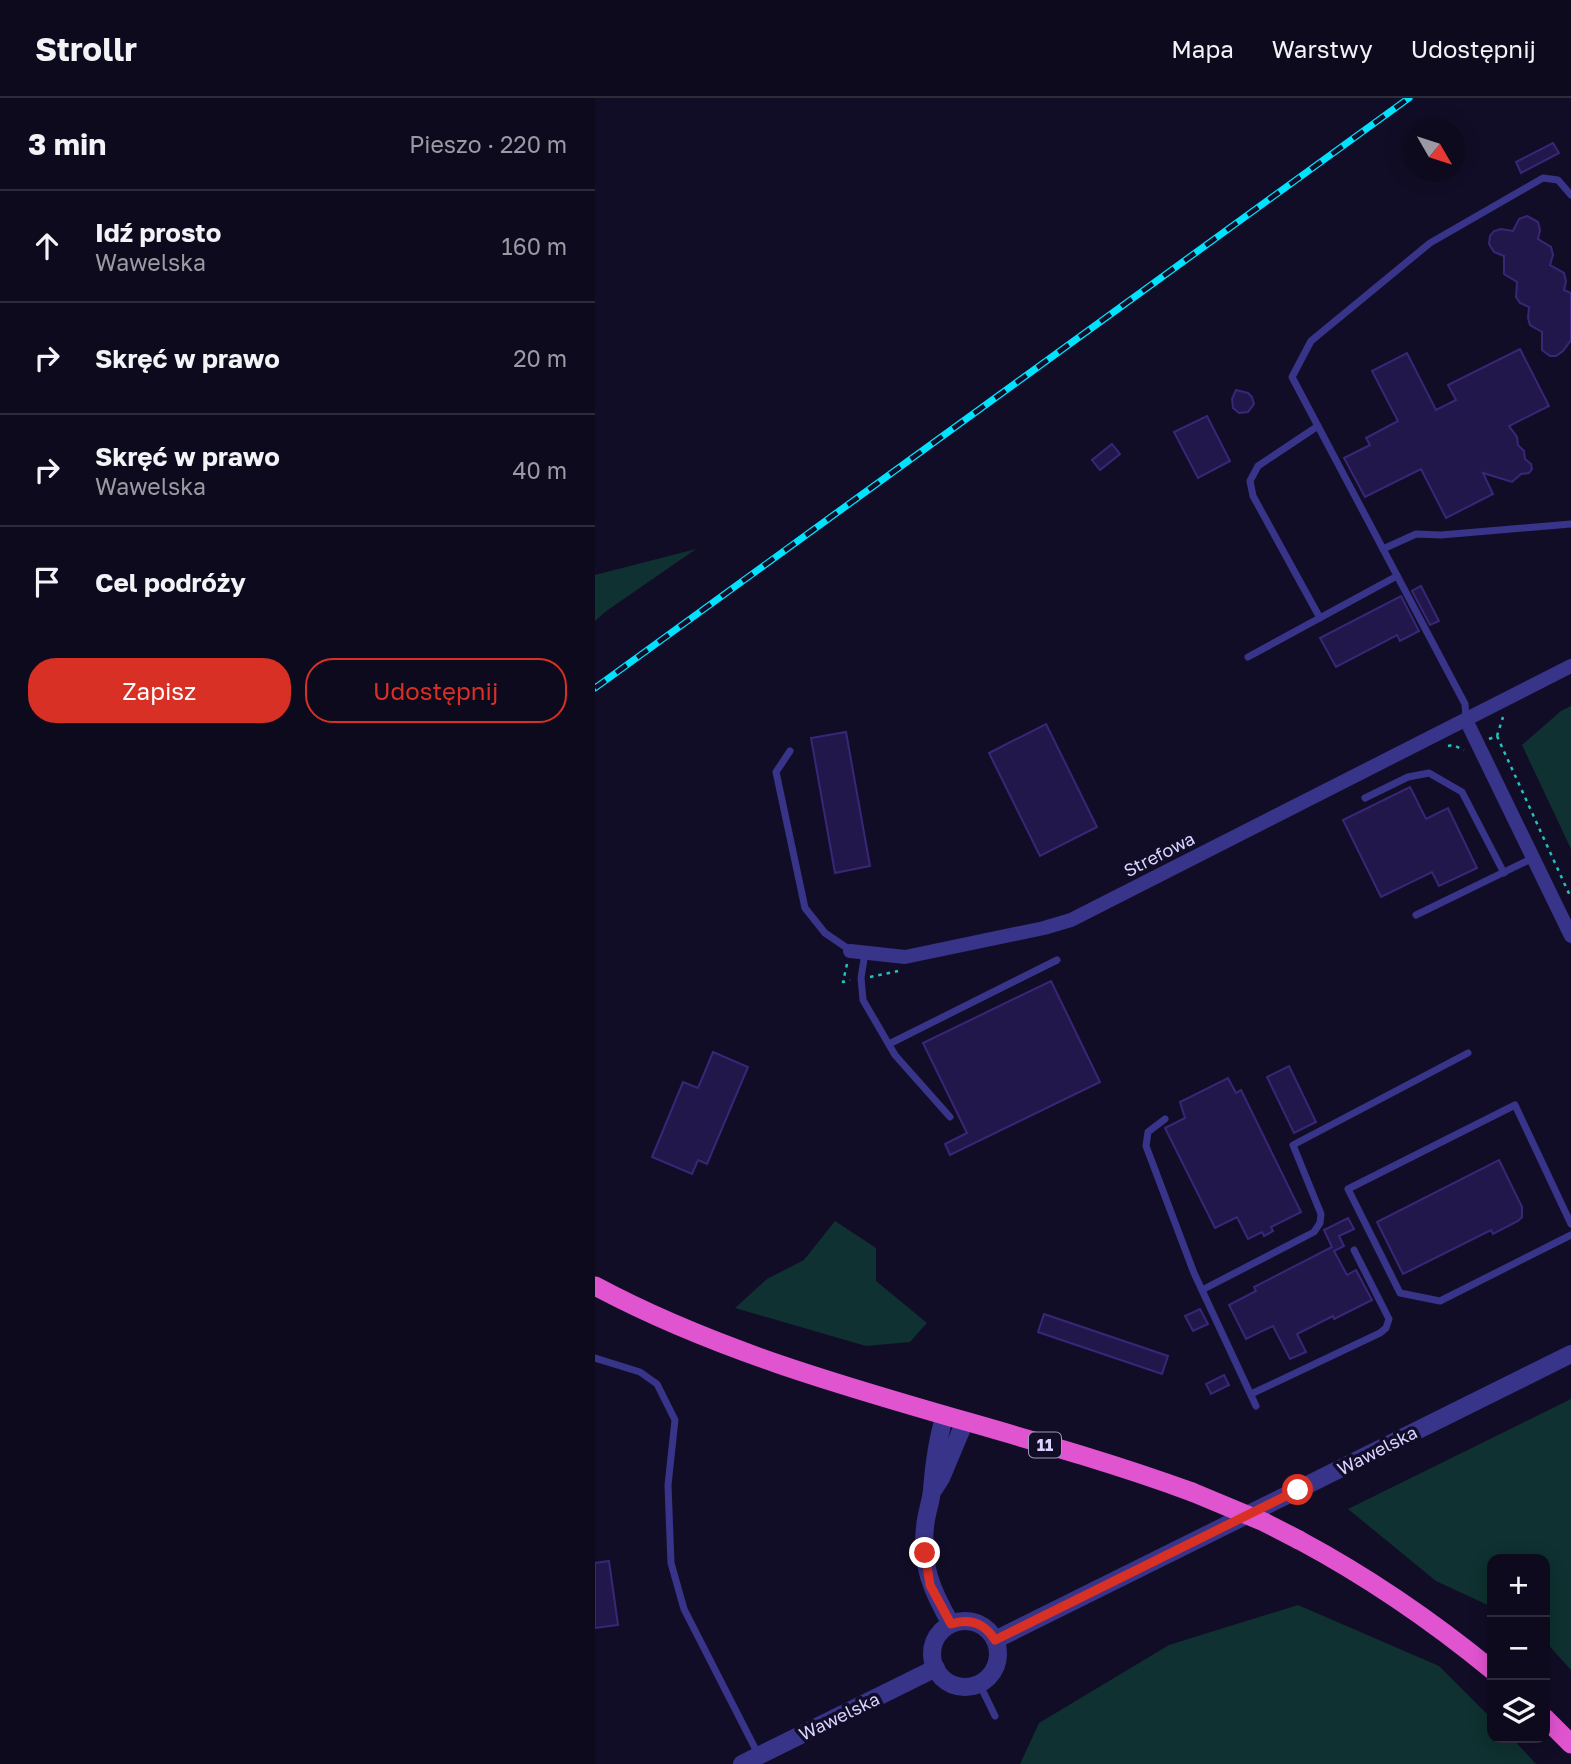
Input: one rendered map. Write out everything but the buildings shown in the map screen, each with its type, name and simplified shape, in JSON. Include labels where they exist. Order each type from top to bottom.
[{"type":"highway","name":"11","points":[[595,1286],[656,1317],[726,1347],[965,1422],[1112,1464],[1192,1492],[1264,1522],[1393,1595],[1487,1666]]},
{"type":"highway","points":[[1550,1723],[1571,1744]]},
{"type":"street","name":"Strefowa","points":[[858,952],[905,957],[1071,920],[1571,666]]},
{"type":"street","points":[[1466,720],[1571,936]]},
{"type":"street","name":"Wawelska","points":[[995,1640],[1571,1354]]},
{"type":"street","points":[[945,1415],[935,1455],[932,1492],[925,1527],[926,1569],[934,1594],[951,1624]]},
{"type":"street","points":[[932,1492],[941,1478],[965,1422]]},
{"type":"street","points":[[968,1621],[976,1623],[984,1627],[995,1640],[996,1665],[987,1679],[979,1683],[954,1685],[940,1675],[936,1668],[933,1660],[934,1643],[938,1635],[951,1624],[968,1621]]},
{"type":"street","name":"Wawelska","points":[[742,1764],[762,1760],[936,1668]]},
{"type":"lane","points":[[1466,720],[1465,704],[1293,377],[1311,341],[1430,243],[1543,178],[1558,180],[1571,195]]},
{"type":"lane","points":[[1318,426],[1258,466],[1250,481],[1253,496],[1320,618]]},
{"type":"lane","points":[[1383,549],[1416,534],[1441,535],[1571,524]]},
{"type":"lane","points":[[1248,657],[1397,576]]},
{"type":"lane","points":[[790,751],[776,772],[805,908],[825,933],[858,952],[863,1000],[895,1055],[950,1117]]},
{"type":"lane","points":[[1365,798],[1408,777],[1429,774],[1462,792],[1504,873]]},
{"type":"lane","points":[[1416,915],[1533,858]]},
{"type":"lane","points":[[888,1044],[1057,960]]},
{"type":"lane","points":[[1202,1290],[1314,1231],[1320,1223],[1321,1214],[1293,1145],[1468,1053]]},
{"type":"lane","points":[[1571,1224],[1515,1105],[1348,1189],[1400,1293],[1440,1301],[1571,1235]]},
{"type":"lane","points":[[1165,1119],[1148,1132],[1146,1146],[1202,1290],[1256,1406]]},
{"type":"lane","points":[[1251,1394],[1386,1328],[1389,1319],[1354,1250]]},
{"type":"lane","points":[[595,1358],[640,1371],[657,1384],[675,1420],[668,1485],[671,1563],[684,1609],[762,1760]]},
{"type":"lane","points":[[979,1683],[995,1716]]},
{"type":"path","points":[[1497,736],[1571,898]]},
{"type":"green space","points":[[696,549],[605,612],[595,621],[595,575]]},
{"type":"green space","points":[[1571,706],[1571,849],[1522,745],[1561,711]]},
{"type":"green space","points":[[835,1221],[876,1248],[876,1281],[927,1323],[910,1342],[866,1346],[735,1308],[767,1279],[804,1260]]},
{"type":"green space","points":[[1571,1399],[1571,1670],[1550,1647],[1550,1554],[1487,1554],[1487,1605],[1436,1581],[1348,1509]]},
{"type":"green space","points":[[1298,1605],[1439,1666],[1487,1714],[1487,1743],[1517,1743],[1536,1764],[1020,1764],[1039,1723],[1169,1645]]},
{"type":"railway","points":[[595,688],[1409,98]]},
{"type":"route","points":[[925,1553],[930,1585],[951,1624],[968,1621],[976,1623],[990,1632],[995,1640],[1298,1490]]}]
